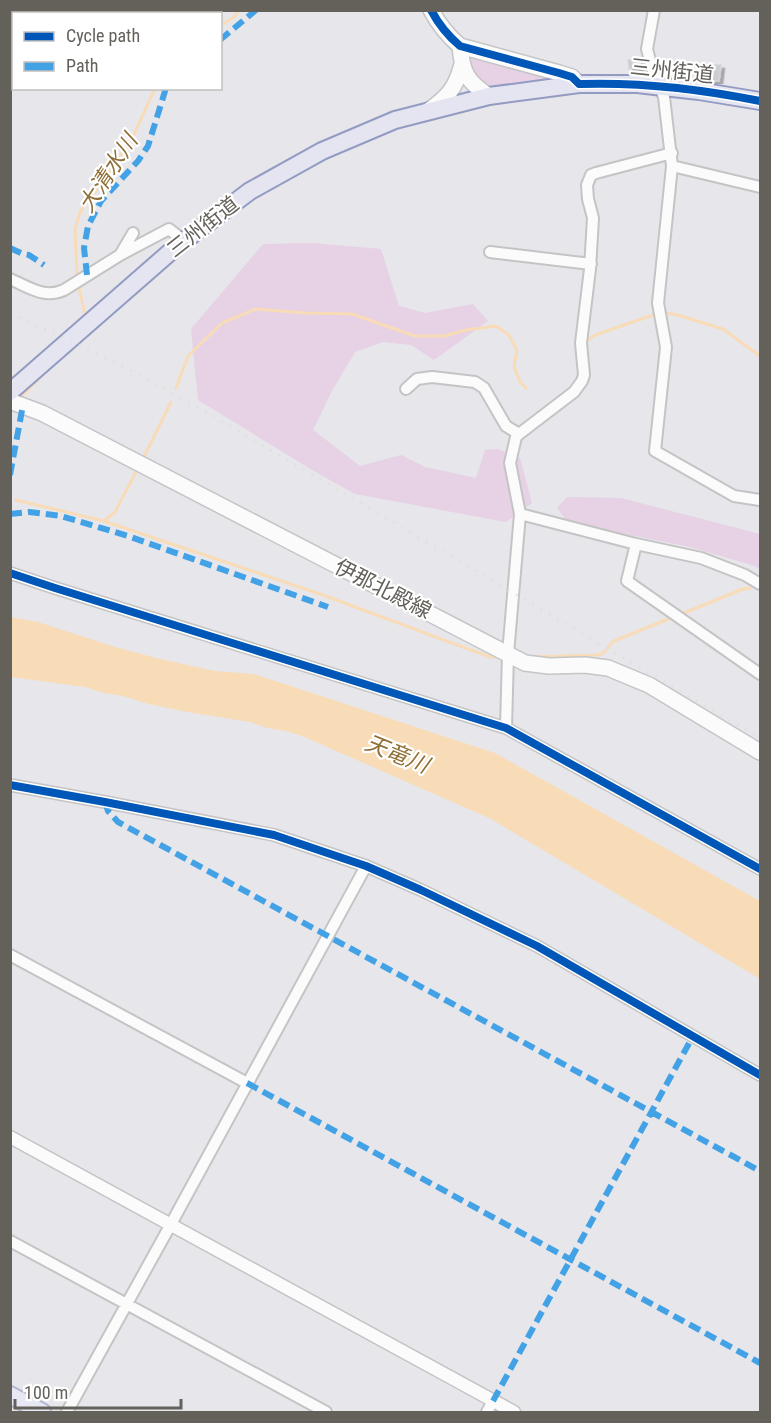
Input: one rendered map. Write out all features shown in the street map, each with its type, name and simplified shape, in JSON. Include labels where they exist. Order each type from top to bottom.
[{"type":"highway","name":"三州街道","points":[[14,399],[108,307],[184,241],[249,191],[322,151],[395,120],[489,96],[579,84],[617,83],[660,87],[760,101]]},
{"type":"main road","points":[[431,10],[440,26],[460,46],[572,77],[579,84]]},
{"type":"main road","points":[[460,46],[465,73],[471,82],[489,96]]},
{"type":"main road","points":[[427,112],[454,88],[462,64]]},
{"type":"main road","name":"伊那北殿線","points":[[14,399],[525,663],[608,668],[649,685],[760,752]]},
{"type":"main road","points":[[10,1395],[42,1413]]},
{"type":"street","points":[[654,10],[647,49],[664,97],[672,153],[658,303],[666,346],[655,451],[734,496],[760,500]]},
{"type":"street","points":[[506,728],[508,654],[520,514],[510,463],[516,437],[574,392],[584,375],[581,342],[591,264],[593,218],[587,185],[591,175],[596,172],[672,153]]},
{"type":"street","points":[[672,166],[760,188]]},
{"type":"street","points":[[10,279],[45,294],[56,294],[120,255],[169,229],[184,241]]},
{"type":"street","points":[[120,255],[133,232]]},
{"type":"street","points":[[490,252],[591,264]]},
{"type":"street","points":[[406,389],[417,380],[432,377],[475,382],[484,388],[506,426],[519,434]]},
{"type":"street","points":[[520,514],[701,558],[745,574],[760,584]]},
{"type":"street","points":[[636,544],[627,581],[760,674]]},
{"type":"street","points":[[10,573],[506,728],[760,869]]},
{"type":"street","points":[[10,785],[274,835],[366,866],[537,946],[760,1075]]},
{"type":"street","points":[[67,1413],[366,866]]},
{"type":"street","points":[[10,955],[248,1083]]},
{"type":"street","points":[[10,1137],[171,1224],[490,1407],[514,1413]]},
{"type":"street","points":[[10,1241],[326,1413]]},
{"type":"shaded area","points":[[472,55],[552,78],[487,85],[474,77],[468,58]]},
{"type":"shaded area","points":[[312,243],[381,249],[399,306],[425,313],[473,304],[488,321],[434,360],[411,345],[383,342],[355,352],[313,430],[360,466],[401,455],[425,467],[476,478],[485,450],[498,449],[520,458],[532,503],[506,522],[355,494],[198,400],[191,329],[263,244]]},
{"type":"shaded area","points":[[567,497],[621,498],[760,534],[760,569],[690,547],[615,532],[576,533],[557,508]]},
{"type":"water","name":"天竜川","points":[[10,617],[38,622],[156,658],[215,671],[254,674],[495,753],[760,901],[760,979],[489,818],[302,736],[250,722],[149,704],[85,687],[11,677]]},
{"type":"building","points":[[639,59],[641,67],[629,69],[628,60]]},
{"type":"building","points":[[697,65],[721,65],[719,81],[695,79]]},
{"type":"waterway","name":"大清水川","points":[[222,25],[234,17],[239,10]]},
{"type":"waterway","name":"大清水川","points":[[77,277],[75,229],[80,212],[131,141],[154,90]]},
{"type":"waterway","name":"大清水川","points":[[78,284],[86,318]]},
{"type":"waterway","points":[[176,388],[188,356],[222,323],[256,309],[352,314],[415,336],[444,336],[496,326],[509,335],[517,350],[514,366],[520,382],[526,388]]},
{"type":"waterway","points":[[586,343],[595,335],[665,313],[723,329],[760,356]]},
{"type":"waterway","name":"大清水川","points":[[18,400],[49,368]]},
{"type":"waterway","points":[[143,459],[171,402]]},
{"type":"waterway","points":[[16,500],[104,521],[115,512],[138,468]]},
{"type":"waterway","points":[[104,521],[323,595],[491,657],[497,657]]},
{"type":"waterway","points":[[679,615],[750,588]]},
{"type":"waterway","points":[[531,657],[602,654],[614,641],[673,617]]},
{"type":"railway","points":[[10,313],[113,361],[204,411],[760,738]]},
{"type":"marked path","points":[[222,38],[256,10]]},
{"type":"marked path","points":[[87,275],[84,248],[88,226],[101,201],[138,161],[148,146],[165,90]]},
{"type":"marked path","points":[[10,248],[29,255],[44,265]]},
{"type":"marked path","points":[[10,475],[23,405]]},
{"type":"marked path","points":[[10,514],[29,512],[61,516],[128,536],[328,607]]},
{"type":"marked path","points":[[105,802],[108,811],[118,822],[760,1171]]},
{"type":"marked path","points":[[493,1401],[693,1036]]},
{"type":"marked path","points":[[247,1083],[760,1363]]},
{"type":"cycle path","points":[[431,10],[444,30],[460,46],[572,77],[579,84],[670,87],[760,101]]},
{"type":"cycle path","points":[[10,573],[506,728],[760,869]]},
{"type":"cycle path","points":[[10,785],[274,835],[366,866],[537,946],[760,1075]]}]
